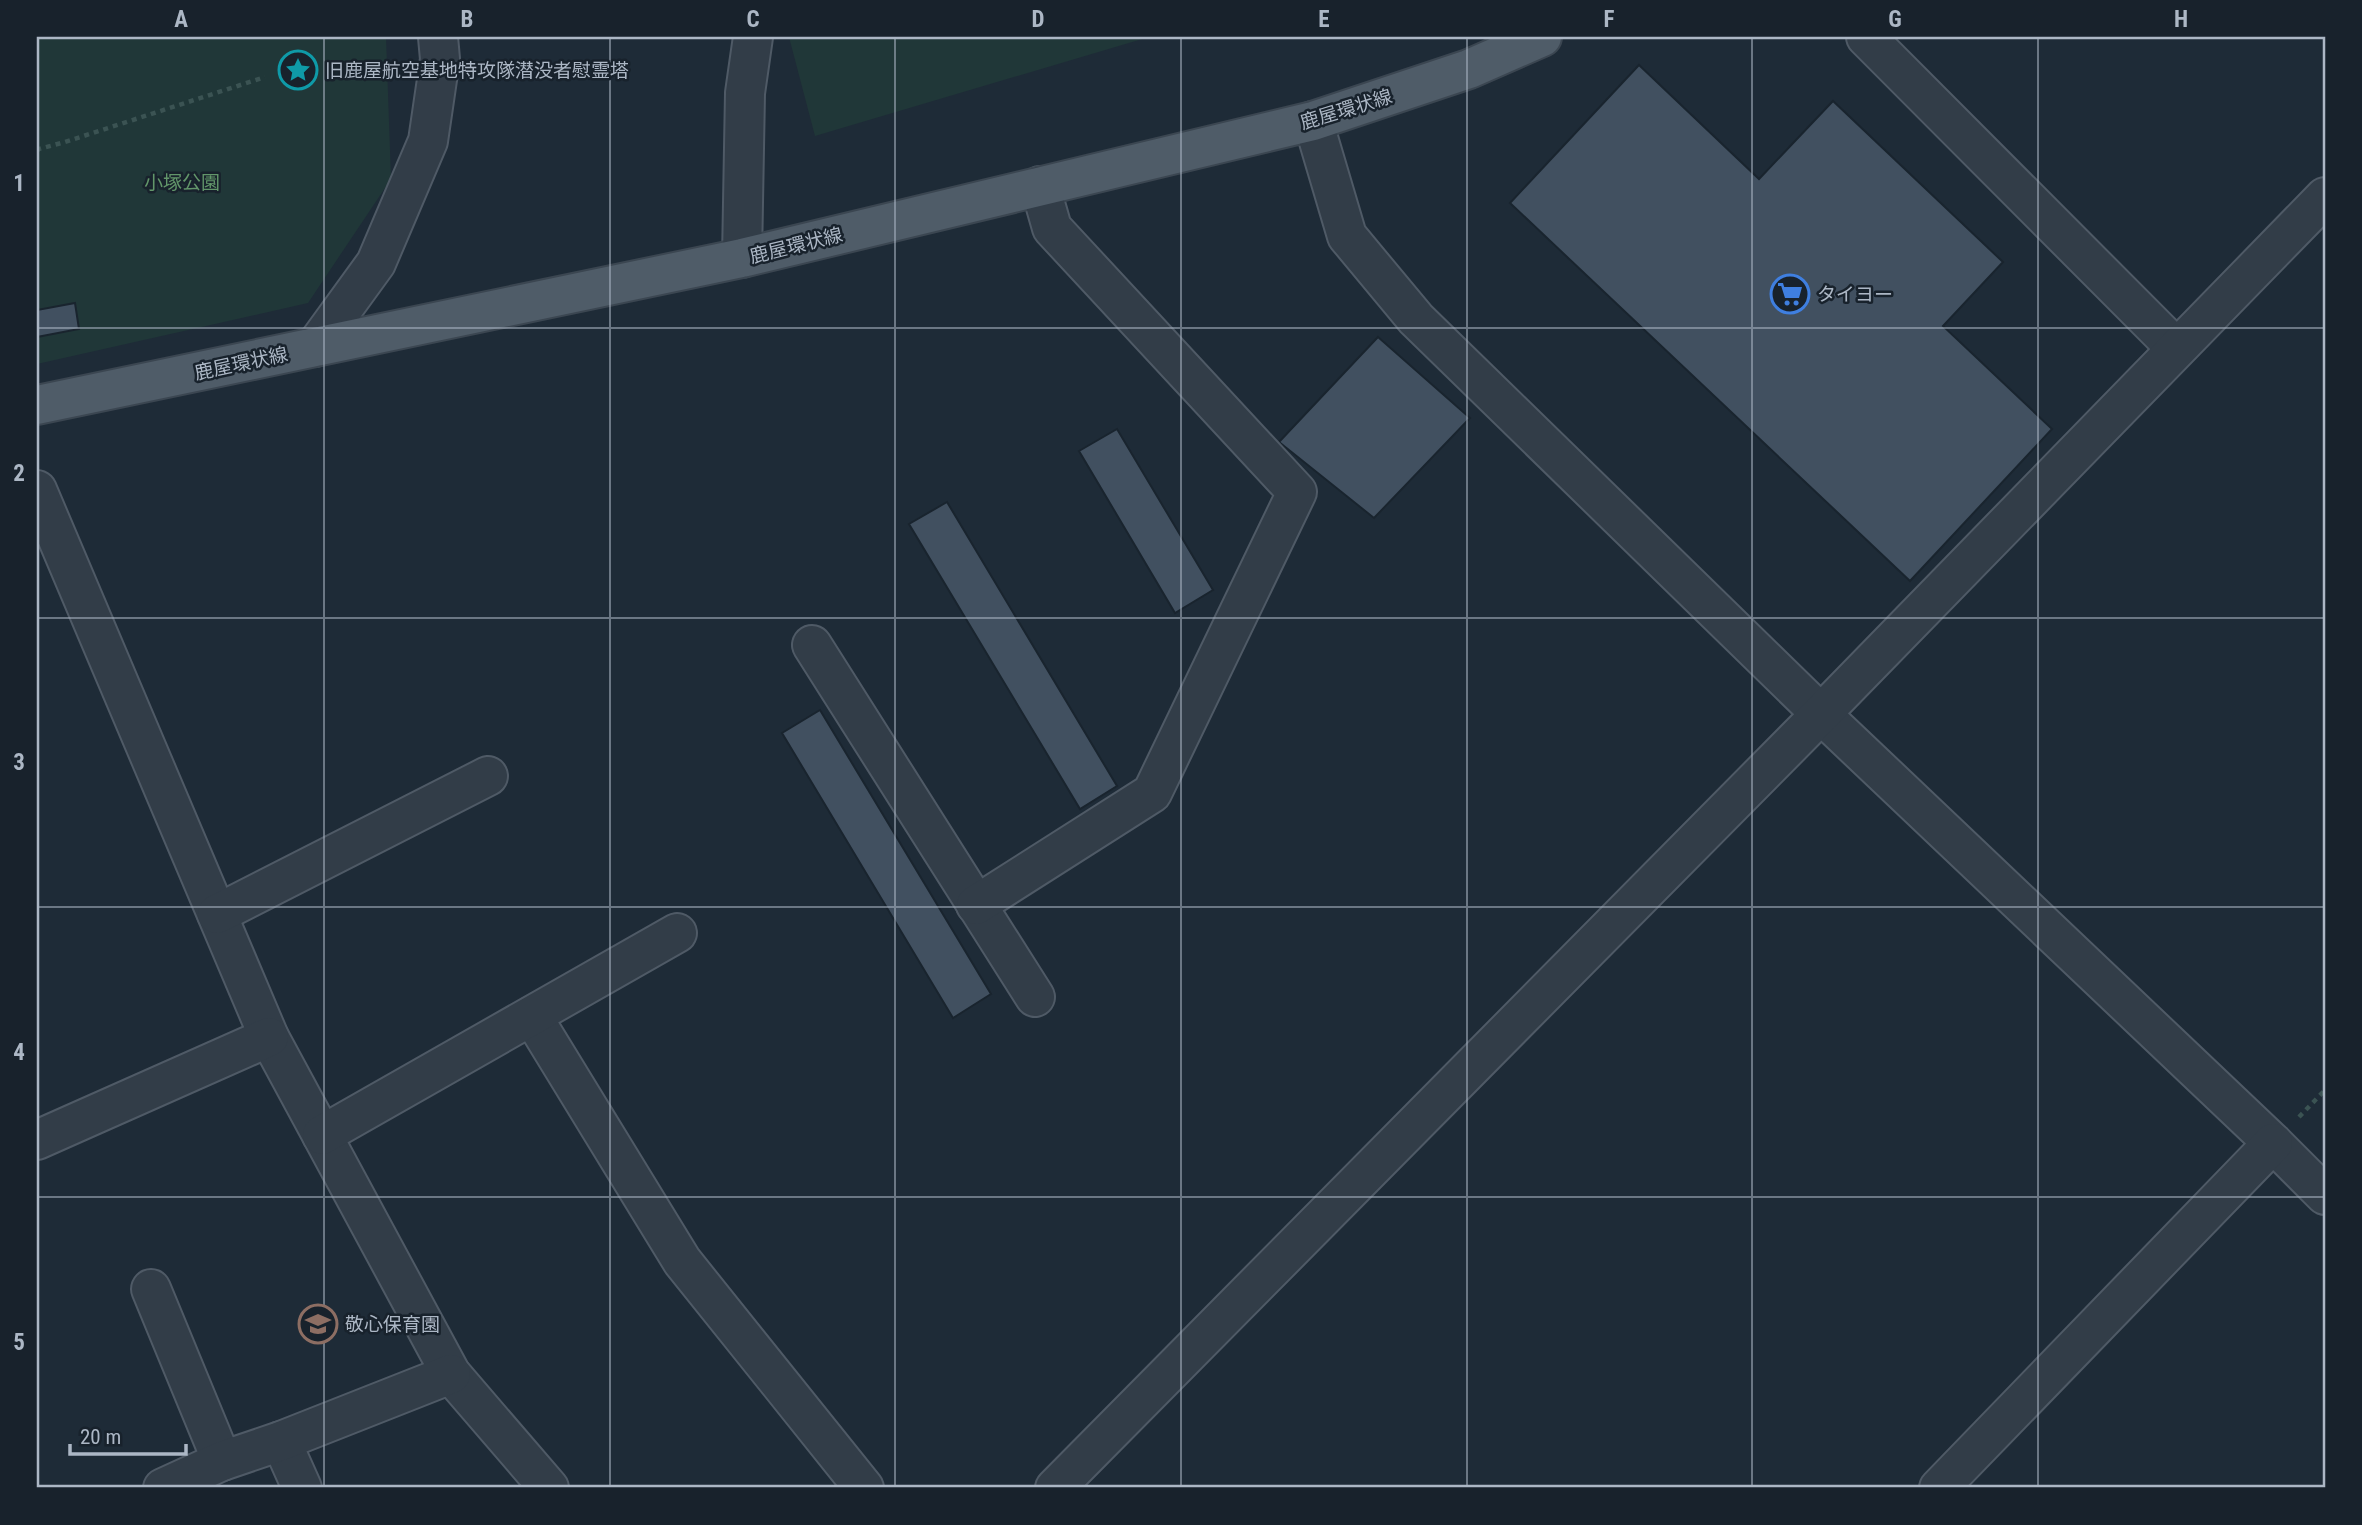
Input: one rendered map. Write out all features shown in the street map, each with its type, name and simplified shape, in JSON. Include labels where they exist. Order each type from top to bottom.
[{"type":"main road","name":"鹿屋環状線","points":[[37,405],[742,258],[1313,121],[1469,69],[1542,37]]},
{"type":"street","points":[[315,347],[376,263],[428,141],[440,59],[438,37]]},
{"type":"street","points":[[742,258],[744,93],[752,37]]},
{"type":"street","points":[[1867,37],[2176,348]]},
{"type":"street","points":[[1313,121],[1347,236],[1416,319],[1821,714],[2325,1195]]},
{"type":"street","points":[[976,905],[1152,793],[1297,492],[1052,228],[1040,186]]},
{"type":"street","points":[[1055,1488],[1821,714],[2325,197]]},
{"type":"street","points":[[37,490],[270,1037],[451,1374],[549,1488]]},
{"type":"street","points":[[812,645],[1035,997]]},
{"type":"street","points":[[217,914],[488,776]]},
{"type":"street","points":[[322,1135],[677,933]]},
{"type":"street","points":[[532,1016],[682,1261],[864,1488]]},
{"type":"street","points":[[37,1140],[270,1037]]},
{"type":"street","points":[[1939,1488],[2273,1143]]},
{"type":"street","points":[[151,1289],[222,1461]]},
{"type":"street","points":[[163,1488],[222,1461],[281,1441],[451,1374]]},
{"type":"street","points":[[281,1441],[302,1488]]},
{"type":"path","points":[[37,151],[265,77]]},
{"type":"green space","name":"小塚公園","points":[[37,37],[386,37],[391,179],[308,303],[37,364]]},
{"type":"green space","points":[[789,37],[1149,37],[815,136]]},
{"type":"building","name":"タイヨー","points":[[1639,65],[1759,179],[1833,101],[2003,262],[1943,326],[2052,429],[1910,581],[1510,203]]},
{"type":"building","points":[[75,303],[79,329],[37,337],[37,310]]},
{"type":"building","points":[[1378,337],[1470,418],[1374,518],[1279,442]]},
{"type":"building","points":[[1117,429],[1213,590],[1175,613],[1079,451]]},
{"type":"building","points":[[947,502],[1117,786],[1080,809],[909,524]]},
{"type":"building","points":[[820,710],[991,994],[953,1018],[782,733]]},
{"type":"place","name":"旧鹿屋航空基地特攻隊潜没者慰霊塔","points":[[298,70]]},
{"type":"place","name":"タイヨー","points":[[1790,294]]},
{"type":"place","name":"敬心保育園","points":[[318,1324]]}]
